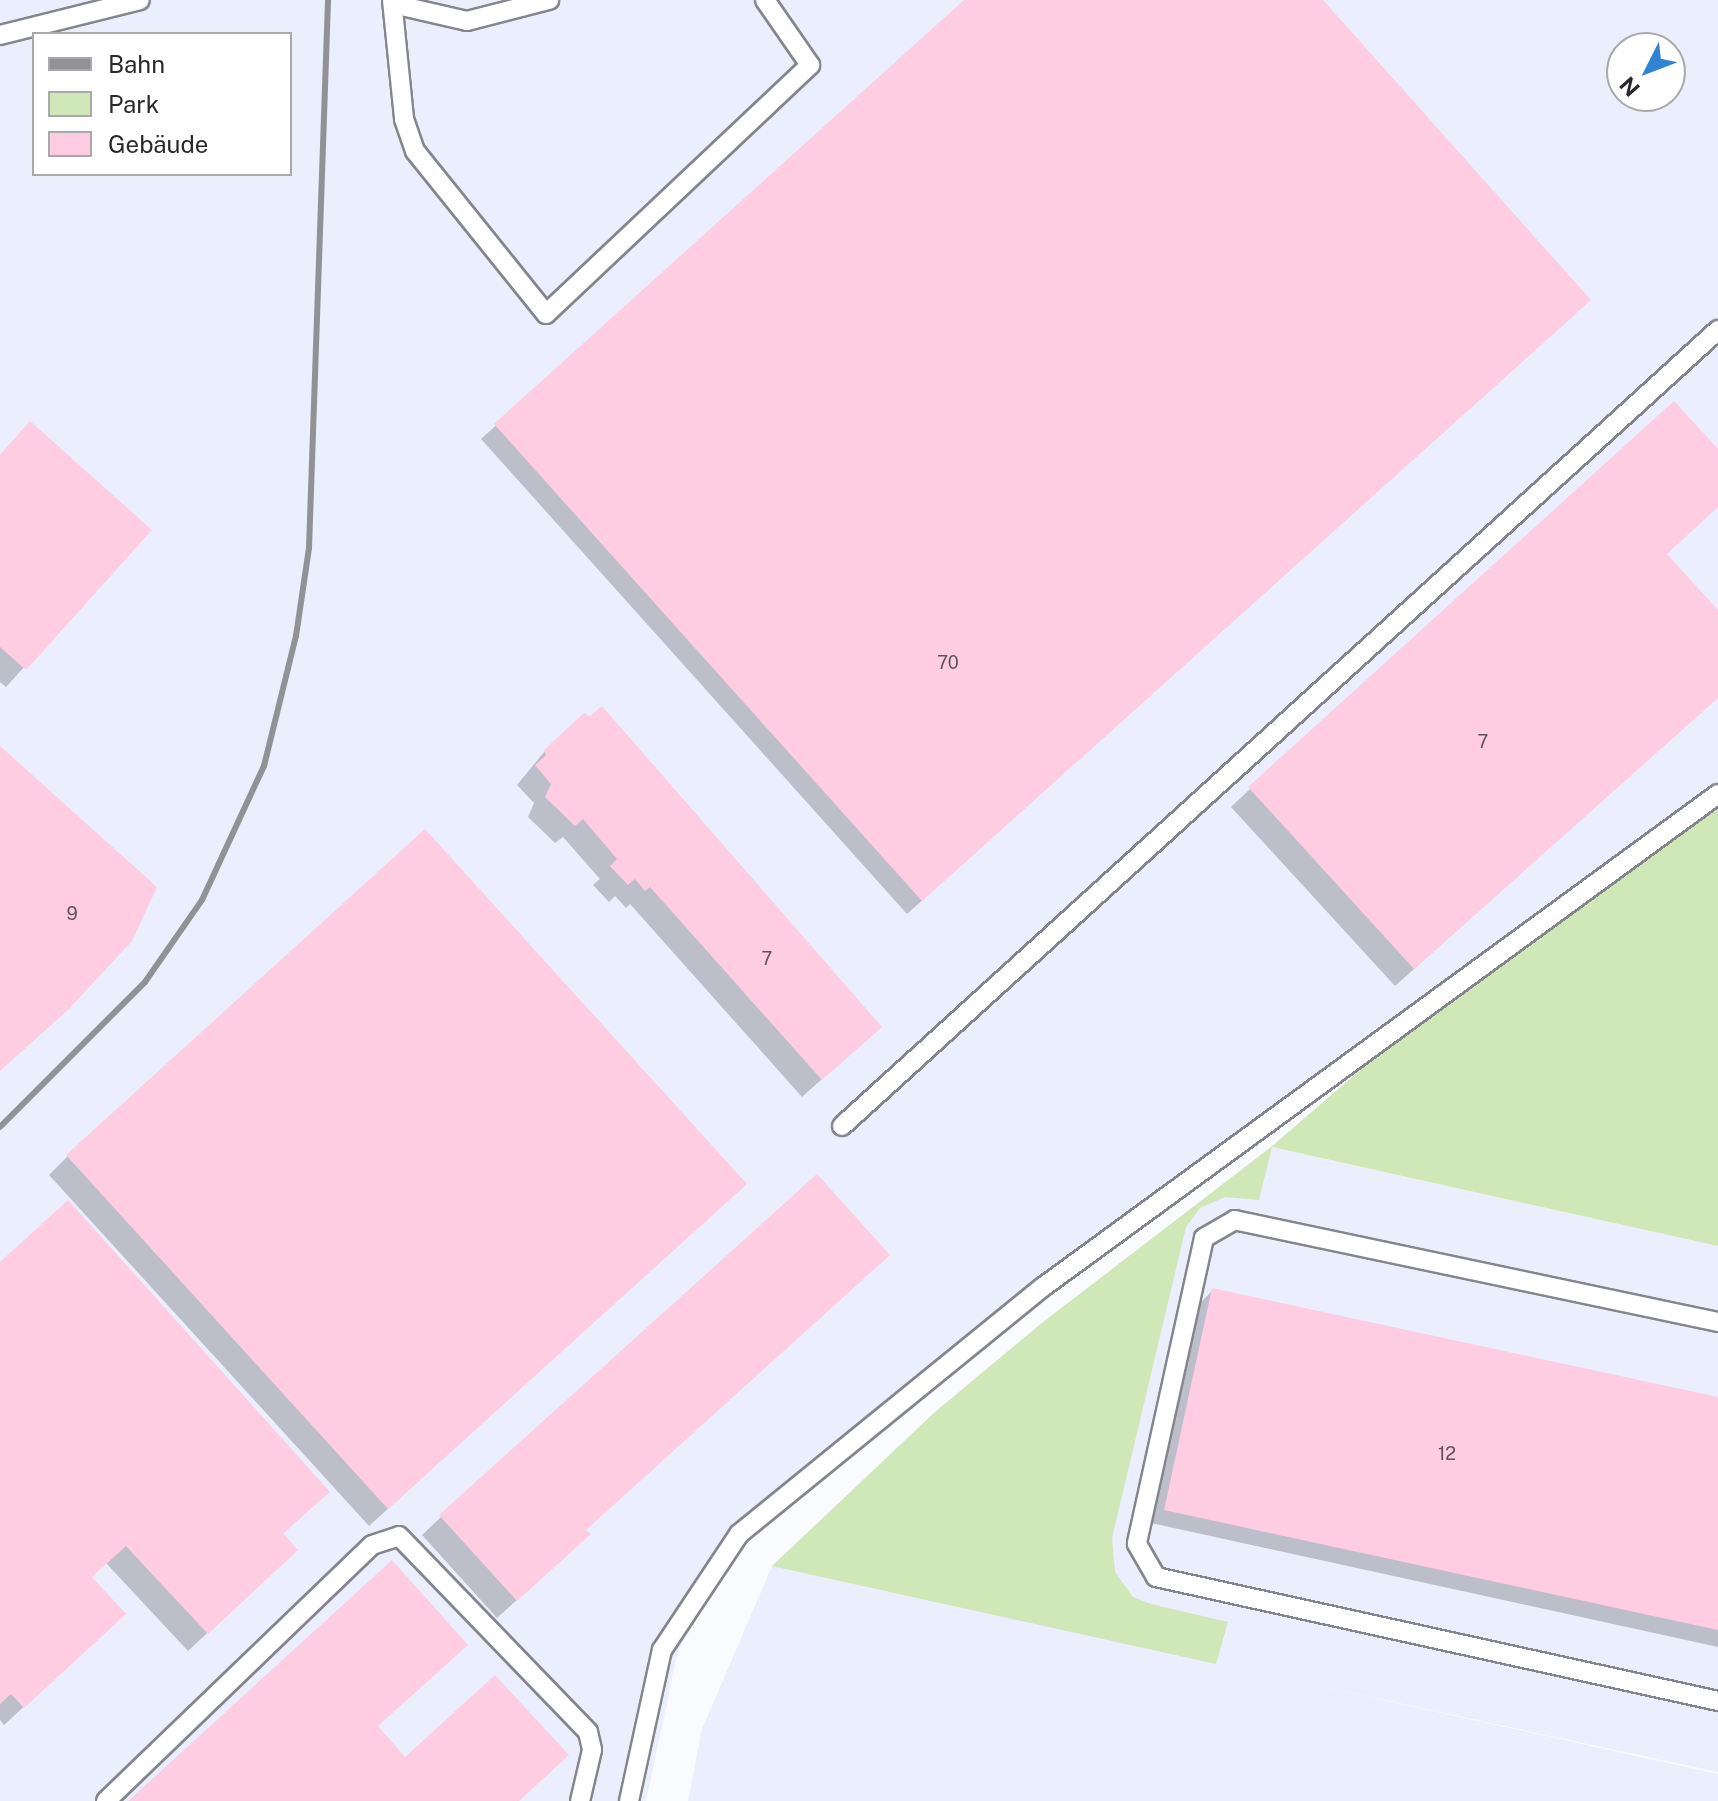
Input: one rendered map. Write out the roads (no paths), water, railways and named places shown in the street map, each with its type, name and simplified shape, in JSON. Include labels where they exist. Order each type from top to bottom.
[{"type":"lane","points":[[0,35],[140,0]]},
{"type":"lane","points":[[549,0],[467,21],[392,2],[404,119],[415,151],[546,314],[810,65],[765,0]]},
{"type":"lane","points":[[842,1126],[1718,330]]},
{"type":"lane","points":[[629,1801],[662,1650],[739,1534],[1043,1287],[1718,794]]},
{"type":"lane","points":[[1718,1322],[1235,1220],[1204,1238],[1137,1544],[1156,1577],[1718,1701]]},
{"type":"lane","points":[[106,1801],[372,1545],[399,1536],[588,1732],[592,1750],[580,1801]]},
{"type":"railway","points":[[0,1127],[145,982],[202,900],[264,766],[296,636],[309,548],[328,0]]}]
